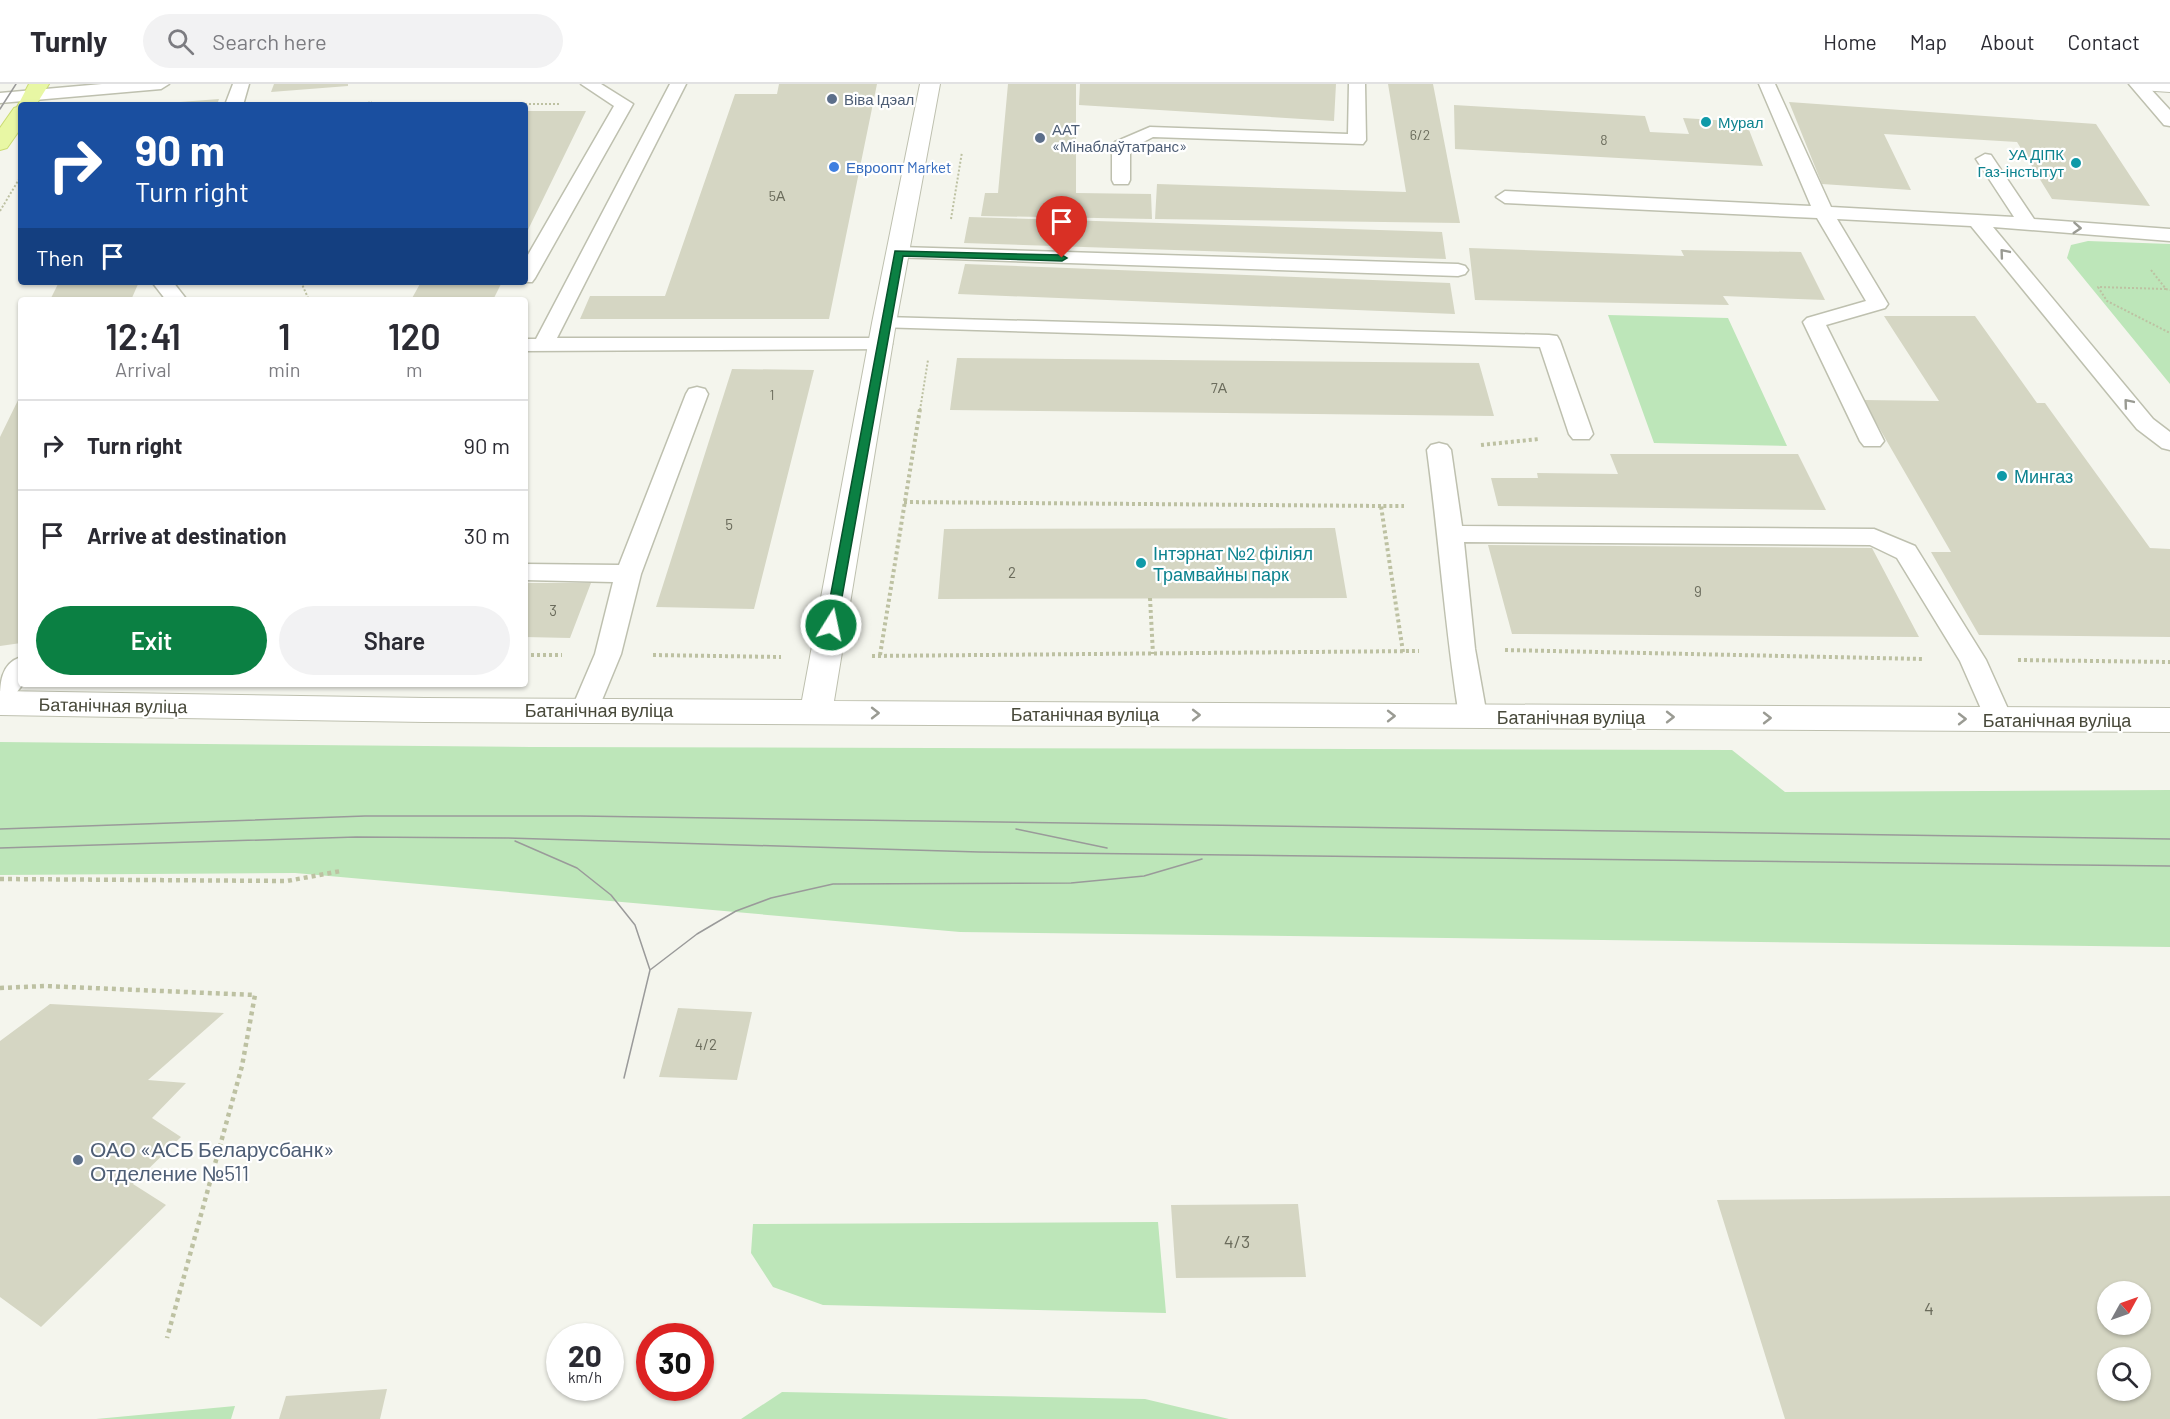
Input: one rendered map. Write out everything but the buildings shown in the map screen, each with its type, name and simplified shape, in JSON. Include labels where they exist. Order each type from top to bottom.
[{"type":"main road","points":[[0,144],[18,116]]},
{"type":"street","points":[[816,713],[930,84]]},
{"type":"street","points":[[2138,84],[2170,86]]},
{"type":"street","name":"Батанічная вуліца","points":[[0,703],[425,710],[2170,720]]},
{"type":"lane","points":[[0,98],[29,99],[161,84]]},
{"type":"lane","points":[[235,102],[241,84]]},
{"type":"lane","points":[[528,273],[624,104],[589,84]]},
{"type":"lane","points":[[534,345],[678,84]]},
{"type":"lane","points":[[1121,180],[1121,146],[1150,132],[1357,140],[1357,84]]},
{"type":"lane","points":[[1767,84],[1824,214],[1878,304],[1814,322],[1872,441]]},
{"type":"lane","points":[[2138,84],[2170,121]]},
{"type":"lane","points":[[1986,159],[2028,224]]},
{"type":"lane","points":[[1505,197],[1977,220],[2170,235]]},
{"type":"lane","points":[[1977,220],[2145,424],[2170,443]]},
{"type":"lane","points":[[899,253],[1458,270]]},
{"type":"lane","points":[[164,285],[174,297]]},
{"type":"lane","points":[[534,345],[883,334],[934,324],[1549,341],[1581,434]]},
{"type":"lane","points":[[585,710],[608,654],[628,574],[697,394]]},
{"type":"lane","points":[[1439,450],[1451,534],[1462,649],[1473,716]]},
{"type":"lane","points":[[1451,534],[1874,537],[1906,552],[1973,660],[1999,720]]},
{"type":"lane","points":[[528,572],[628,574]]},
{"type":"lane","points":[[0,694],[18,671]]},
{"type":"path","points":[[946,255],[963,141]]},
{"type":"path","points":[[0,210],[18,181]]},
{"type":"path","points":[[2160,266],[2151,269],[2168,289]]},
{"type":"path","points":[[2168,289],[2098,287],[2106,301],[2170,333]]},
{"type":"path","points":[[880,655],[934,324]]},
{"type":"path","points":[[1439,450],[1581,434]]},
{"type":"path","points":[[904,502],[1447,507]]},
{"type":"path","points":[[1381,506],[1403,652]]},
{"type":"path","points":[[1150,598],[1153,654]]},
{"type":"path","points":[[528,655],[825,658],[880,655],[1403,652],[1462,649],[2170,662]]},
{"type":"path","points":[[0,879],[286,881],[341,871]]},
{"type":"path","points":[[1,989],[45,986],[255,995],[242,1066],[167,1338]]},
{"type":"green space","points":[[2088,241],[2170,244],[2170,384],[2067,258],[2071,245]]},
{"type":"green space","points":[[1608,315],[1728,318],[1787,446],[1654,443]]},
{"type":"green space","points":[[0,742],[531,747],[1732,750],[1785,792],[2170,790],[2170,947],[960,932],[295,873],[0,875]]},
{"type":"green space","points":[[1158,1222],[1166,1313],[823,1305],[773,1287],[751,1253],[753,1224]]},
{"type":"green space","points":[[782,1392],[1145,1399],[1229,1419],[741,1419]]},
{"type":"green space","points":[[235,1406],[231,1419],[96,1419]]},
{"type":"tram line","points":[[0,109],[16,84]]},
{"type":"tram line","points":[[0,829],[365,816],[580,816],[2170,839]]},
{"type":"tram line","points":[[1016,829],[1107,848]]},
{"type":"tram line","points":[[0,848],[356,837],[506,838],[979,852],[2170,866]]},
{"type":"tram line","points":[[515,841],[577,868],[611,895],[635,925],[650,970]]},
{"type":"tram line","points":[[650,970],[697,934],[736,911],[771,898],[833,884],[1071,883],[1144,876],[1202,859]]},
{"type":"tram line","points":[[624,1078],[650,970]]},
{"type":"place","name":"Віва Ідэал","points":[[832,99]]},
{"type":"place","name":"Мурал","points":[[1706,122]]},
{"type":"place","name":"ААТ «Мінаблаўтатранс»","points":[[1040,138]]},
{"type":"place","name":"УА ДІПК Газ-інстытут","points":[[2076,163]]},
{"type":"place","name":"Евроопт Market","points":[[834,167]]},
{"type":"place","name":"Мингаз","points":[[2002,476]]},
{"type":"place","name":"Інтэрнат №2 філіял Трамвайны парк","points":[[1141,563]]},
{"type":"place","name":"ОАО «АСБ Беларусбанк» Отделение №511","points":[[78,1160]]},
{"type":"route","points":[[831,625],[884,323],[899,253],[1062,258]]}]
